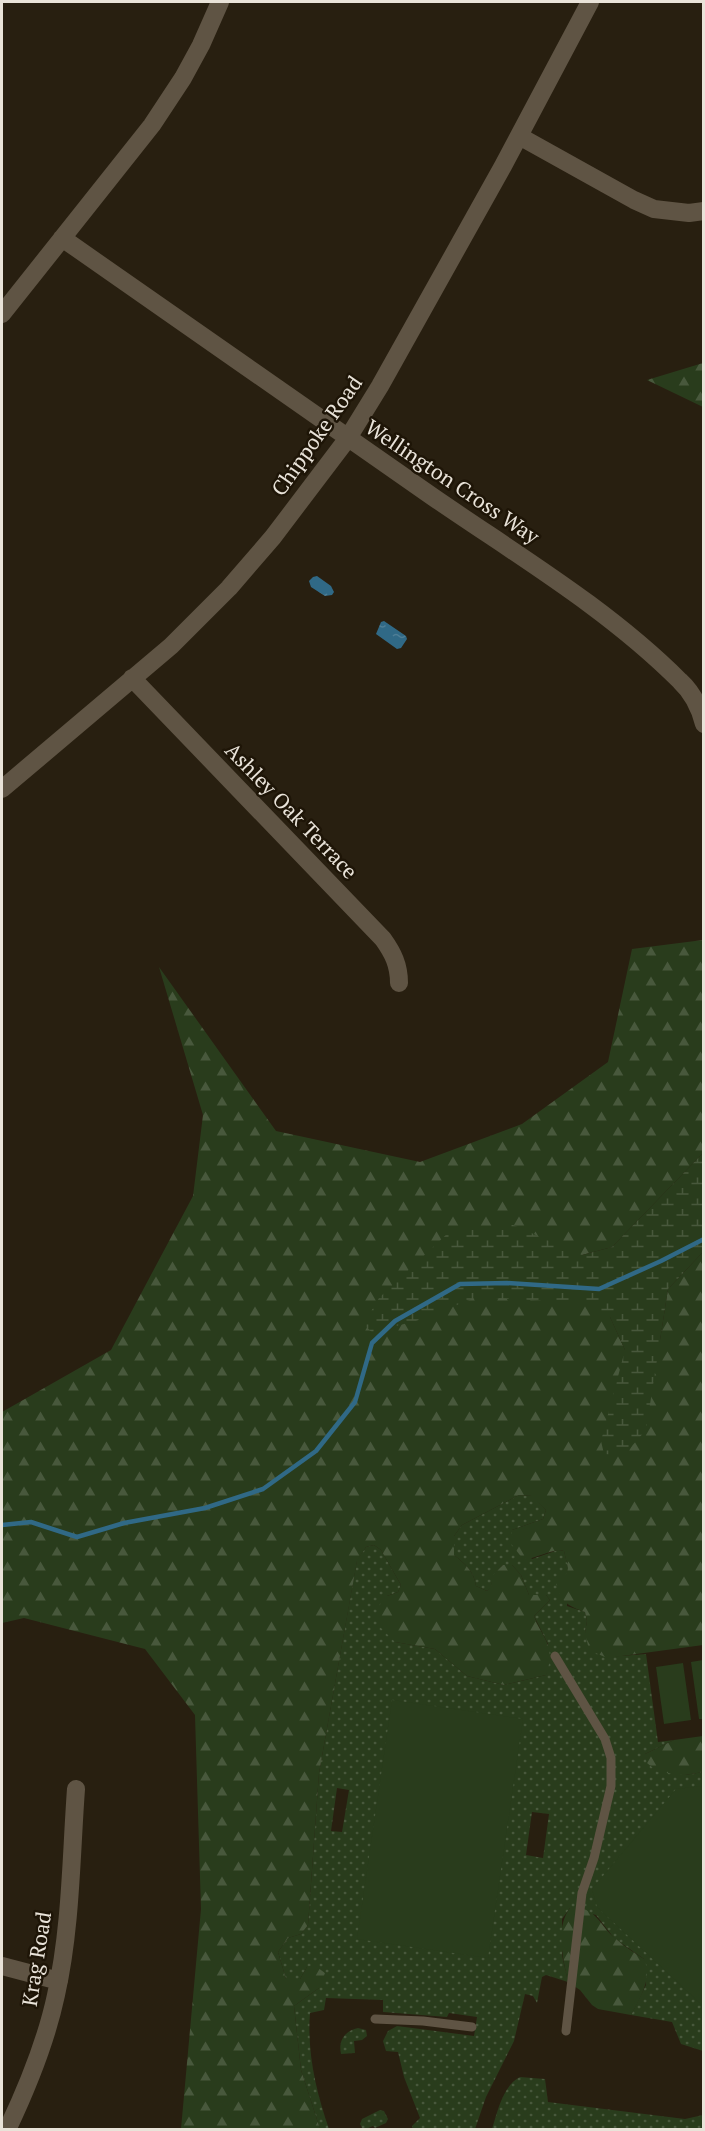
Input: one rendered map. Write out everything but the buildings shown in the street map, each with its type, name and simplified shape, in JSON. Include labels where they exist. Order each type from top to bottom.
[{"type":"street","points":[[2,314],[152,125],[187,69],[220,2]]},
{"type":"street","name":"Chippoke Road","points":[[2,789],[171,646],[229,588],[273,537],[348,438],[380,386],[519,136],[590,2]]},
{"type":"street","points":[[519,136],[645,206],[672,212],[704,211]]},
{"type":"street","name":"Wellington Cross Way","points":[[62,238],[569,589],[638,643],[682,682],[694,699],[704,724]]},
{"type":"street","name":"Ashley Oak Terrace","points":[[132,678],[383,939],[392,951],[399,968],[399,983]]},
{"type":"street","name":"Krag Road","points":[[7,2130],[41,2050],[59,1981],[66,1935],[76,1789]]},
{"type":"street","points":[[2,1966],[59,1981]]},
{"type":"lane","points":[[555,1656],[605,1739],[611,1758],[611,1786],[594,1858],[582,1893],[566,2031]]},
{"type":"lane","points":[[375,2019],[423,2020],[472,2026]]},
{"type":"green space","points":[[703,363],[703,407],[647,380]]},
{"type":"green space","points":[[703,940],[703,1153],[612,1247],[582,1255],[625,1350],[660,1340],[668,1289],[703,1252],[703,1645],[607,1658],[589,1650],[585,1632],[587,1621],[585,1612],[565,1602],[557,1588],[556,1582],[567,1573],[568,1568],[564,1551],[559,1550],[523,1559],[512,1545],[512,1530],[543,1519],[546,1510],[532,1496],[519,1495],[462,1525],[454,1536],[454,1555],[471,1572],[476,1586],[487,1591],[491,1586],[492,1576],[503,1565],[512,1565],[521,1575],[529,1595],[546,1595],[550,1600],[534,1616],[548,1644],[549,1665],[546,1675],[504,1685],[467,1676],[435,1649],[395,1642],[378,1625],[377,1608],[387,1596],[398,1592],[401,1585],[381,1550],[374,1545],[366,1547],[357,1561],[319,1773],[308,1925],[301,1934],[288,1938],[278,1952],[286,1979],[300,1979],[307,1967],[314,1965],[325,1973],[319,1988],[294,2006],[301,2070],[320,2129],[181,2129],[201,1909],[195,1715],[145,1649],[24,1618],[2,1623],[2,1412],[111,1350],[193,1196],[203,1115],[159,967],[276,1131],[420,1162],[522,1124],[608,1062],[632,949]]},
{"type":"green space","points":[[703,1153],[703,1252],[668,1289],[646,1430],[624,1455],[604,1454],[601,1441],[625,1350],[610,1317],[582,1303],[477,1297],[416,1321],[372,1332],[363,1325],[379,1298],[449,1232],[513,1225],[582,1255],[612,1247]]},
{"type":"green space","points":[[519,1495],[533,1496],[546,1510],[543,1519],[512,1530],[532,1559],[558,1550],[564,1551],[568,1567],[567,1606],[585,1612],[587,1621],[585,1632],[607,1657],[646,1654],[658,1742],[674,1740],[645,1754],[685,1775],[703,1772],[703,2051],[681,2044],[672,2022],[631,2015],[646,1985],[644,1959],[614,1938],[596,1915],[570,1908],[562,1919],[562,1955],[568,1982],[546,1975],[542,1977],[537,2003],[533,1996],[525,1994],[514,2041],[486,2097],[475,2129],[413,2129],[412,2126],[420,2118],[404,2077],[398,2052],[386,2051],[383,2041],[388,2031],[397,2026],[474,2036],[477,2017],[449,2013],[447,2017],[383,2012],[383,2000],[326,1998],[324,2010],[310,2013],[309,2028],[313,2072],[329,2129],[320,2129],[301,2070],[294,2006],[319,1988],[307,1967],[300,1979],[286,1979],[278,1952],[288,1938],[301,1934],[308,1925],[319,1773],[357,1560],[366,1547],[374,1545],[381,1550],[401,1585],[398,1592],[387,1596],[395,1642],[435,1649],[467,1676],[504,1685],[546,1675],[548,1644],[534,1616],[550,1600],[546,1595],[529,1595],[521,1575],[512,1565],[503,1565],[493,1576],[491,1587],[487,1591],[476,1586],[471,1572],[454,1555],[454,1536],[462,1525]],"holes":[[[337,1788],[349,1790],[342,1832],[331,1831]],[[532,1812],[549,1814],[543,1858],[526,1855]]]},
{"type":"green space","points":[[703,1660],[703,1719],[699,1719],[691,1662]]},
{"type":"green space","points":[[683,1663],[691,1720],[664,1724],[656,1667]]},
{"type":"green space","points":[[392,1700],[523,1719],[488,1958],[357,1939]]},
{"type":"green space","points":[[703,1736],[703,1772],[685,1775],[658,1772],[647,1763],[645,1754],[674,1740]]},
{"type":"green space","points":[[704,1786],[703,2006],[597,1907],[592,1889],[676,1789]]},
{"type":"green space","points":[[570,1908],[579,1908],[592,1914],[610,1934],[644,1959],[646,1981],[631,2015],[598,2009],[580,1990],[568,1982],[561,1934],[565,1916]]},
{"type":"green space","points":[[358,2028],[366,2030],[367,2036],[362,2040],[354,2041],[355,2053],[341,2054],[342,2040],[349,2031]]},
{"type":"green space","points":[[520,2077],[545,2079],[548,2102],[685,2119],[703,2115],[703,2129],[492,2129],[505,2093],[509,2086]]},
{"type":"green space","points":[[380,2110],[384,2111],[388,2119],[386,2123],[375,2128],[373,2126],[362,2128],[360,2124],[362,2119]]},
{"type":"water","points":[[317,576],[331,586],[334,592],[332,595],[325,596],[311,587],[309,581]]},
{"type":"water","points":[[384,621],[406,636],[407,639],[401,648],[397,649],[376,634],[381,622]]},
{"type":"waterway","points":[[2,1525],[31,1522],[77,1537],[124,1523],[205,1508],[263,1489],[316,1451],[355,1402],[372,1343],[395,1321],[460,1284],[507,1283],[599,1289],[704,1239]]}]
